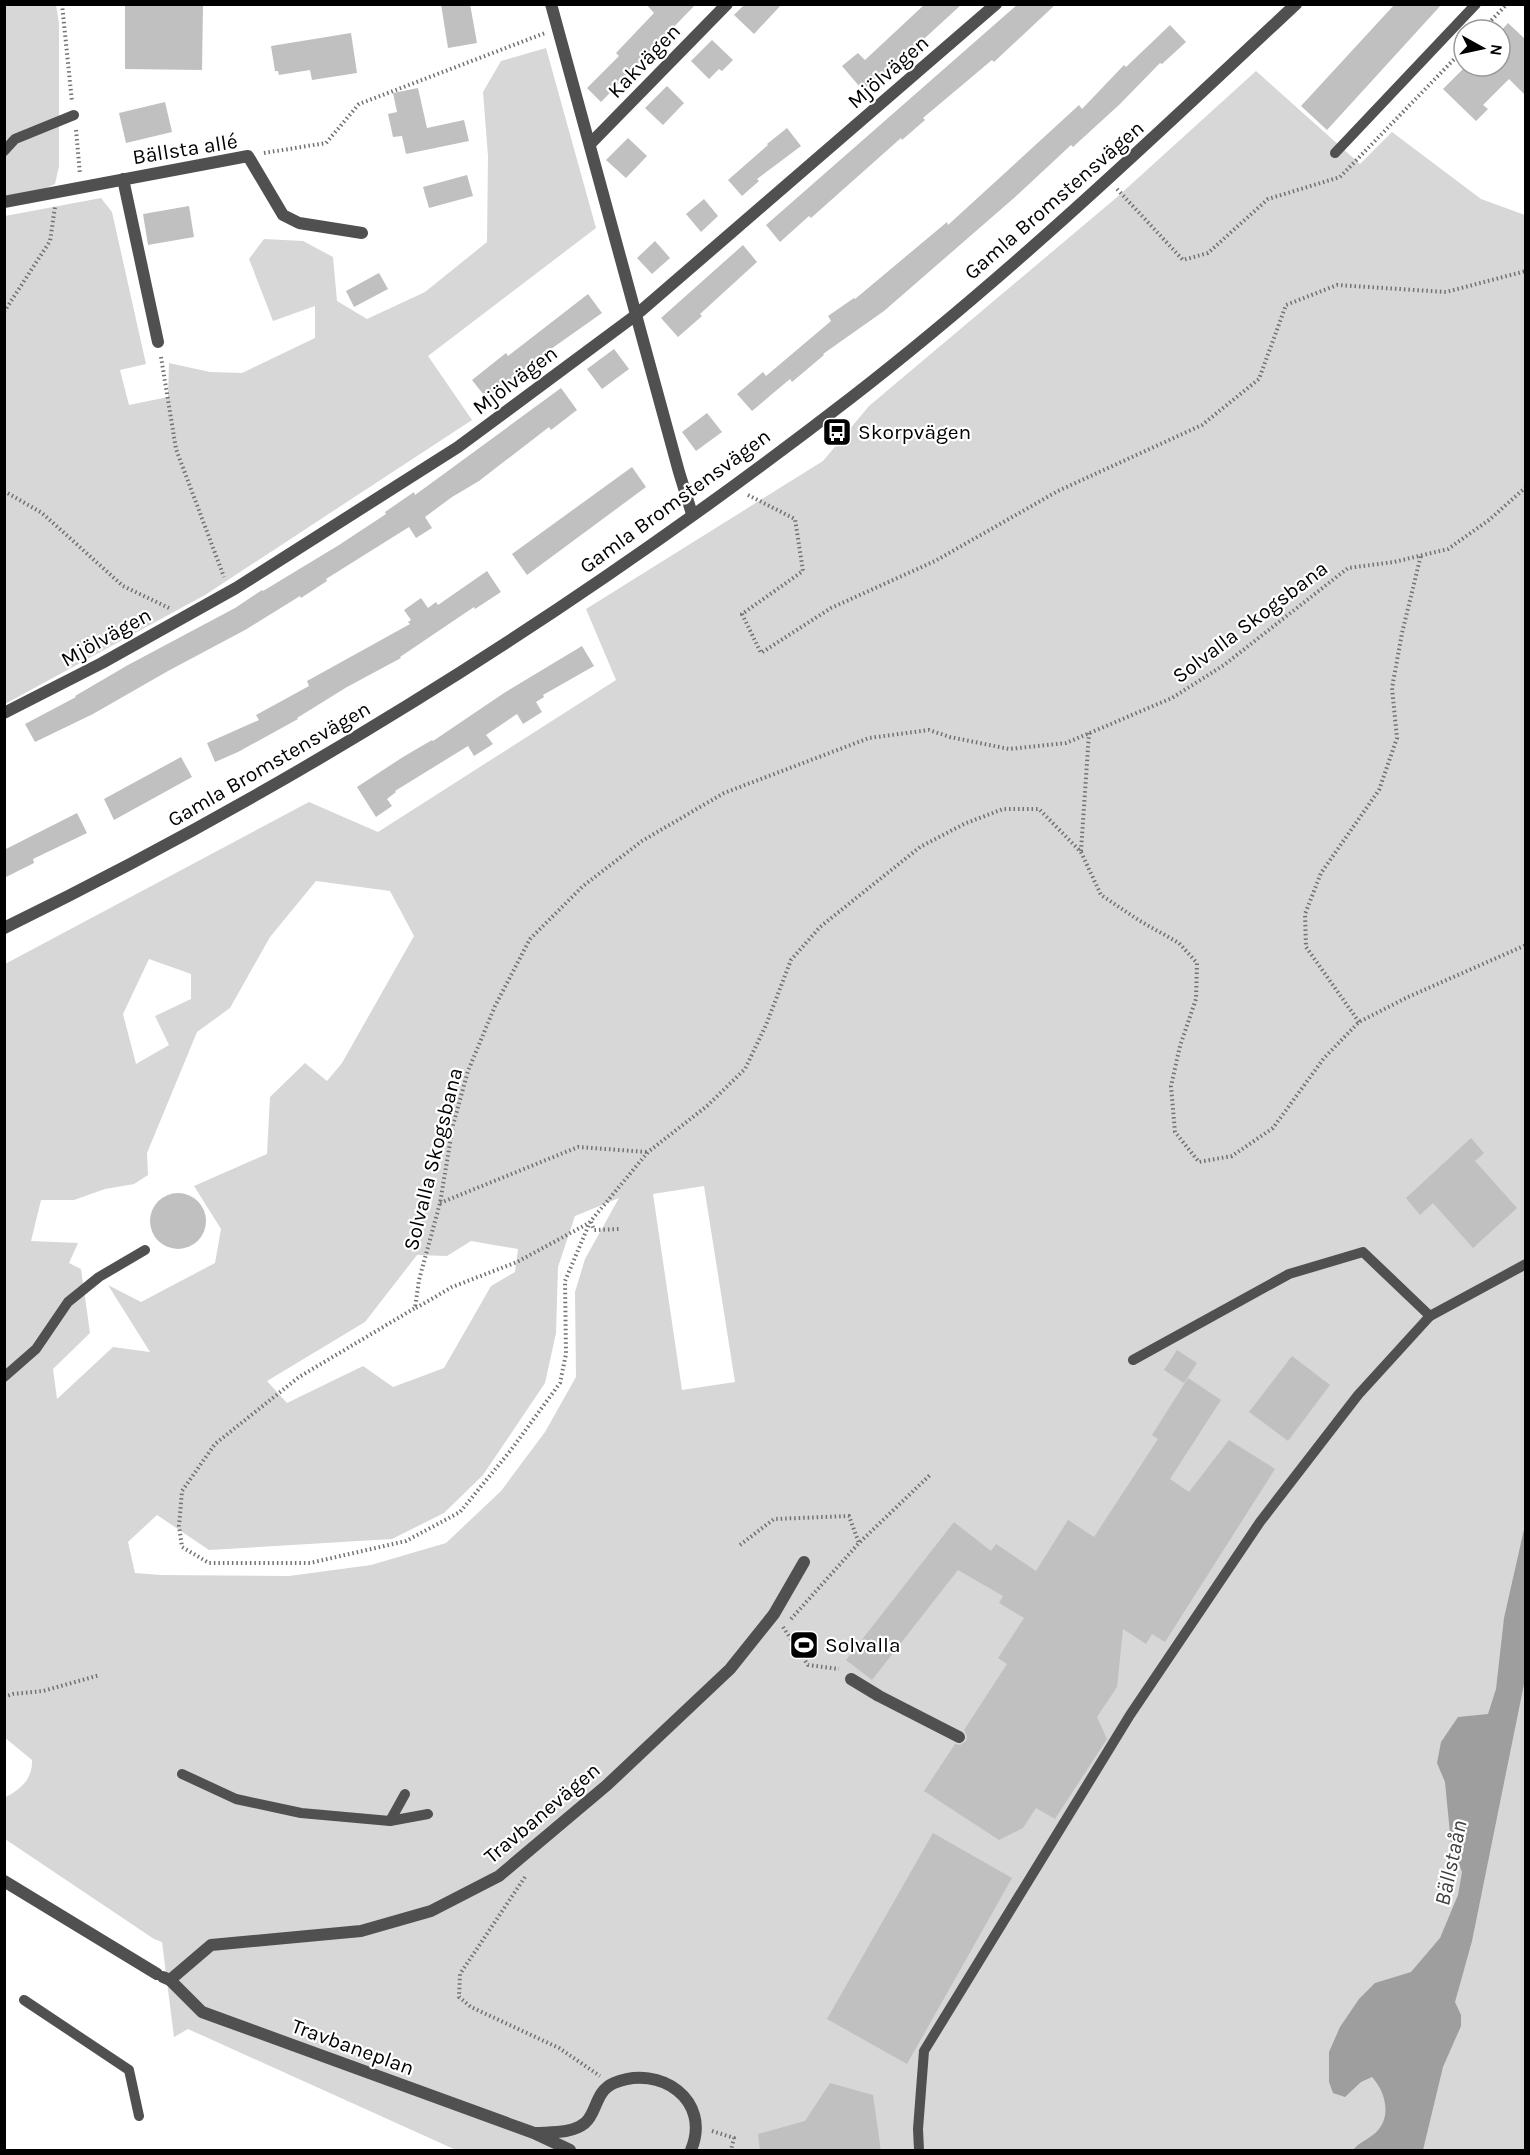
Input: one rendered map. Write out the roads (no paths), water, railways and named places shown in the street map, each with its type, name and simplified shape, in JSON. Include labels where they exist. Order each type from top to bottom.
[{"type":"street","points":[[551,4],[679,472],[693,514]]},
{"type":"street","name":"Kakvägen","points":[[590,144],[727,4]]},
{"type":"street","name":"Mjölvägen","points":[[4,714],[102,663],[229,591],[458,447],[636,315],[996,4]]},
{"type":"street","name":"Gamla Bromstensvägen","points":[[4,928],[159,850],[365,733],[531,627],[731,487],[919,344],[1108,180],[1296,4]]},
{"type":"street","name":"Bällsta allé","points":[[4,202],[248,156],[283,215],[299,222],[362,233]]},
{"type":"street","name":"Bällsta allé","points":[[123,178],[158,342]]},
{"type":"street","name":"Travbanevägen","points":[[170,1980],[211,1945],[361,1931],[431,1911],[499,1876],[607,1785],[722,1677],[774,1614],[804,1562]]},
{"type":"street","points":[[851,1679],[959,1737]]},
{"type":"street","points":[[4,1881],[170,1980]]},
{"type":"street","name":"Travbaneplan","points":[[170,1980],[202,2012],[534,2133],[570,2151]]},
{"type":"street","name":"Travbaneplan","points":[[534,2133],[567,2131],[586,2122],[600,2094],[612,2084],[629,2079],[648,2079],[671,2085],[683,2094],[693,2108],[697,2126],[691,2151]]},
{"type":"lane","points":[[1335,153],[1476,4]]},
{"type":"lane","points":[[4,151],[15,139],[74,114]]},
{"type":"lane","points":[[4,1377],[36,1349],[68,1302],[99,1278],[145,1250]]},
{"type":"lane","points":[[1133,1360],[1288,1274],[1363,1252],[1430,1316]]},
{"type":"lane","points":[[919,2151],[918,2129],[924,2052],[1130,1715],[1260,1522],[1358,1395],[1430,1316],[1526,1264]]},
{"type":"lane","points":[[183,1774],[236,1799],[271,1808],[333,1817],[390,1821],[428,1814]]},
{"type":"lane","points":[[390,1821],[405,1794]]},
{"type":"lane","points":[[24,2000],[129,2070],[139,2116]]},
{"type":"place","name":"Skorpvägen","points":[[837,432]]},
{"type":"place","name":"Solvalla","points":[[804,1645]]},
{"type":"water label","name":"Bällstaån","points":[[1451,1863]]}]
